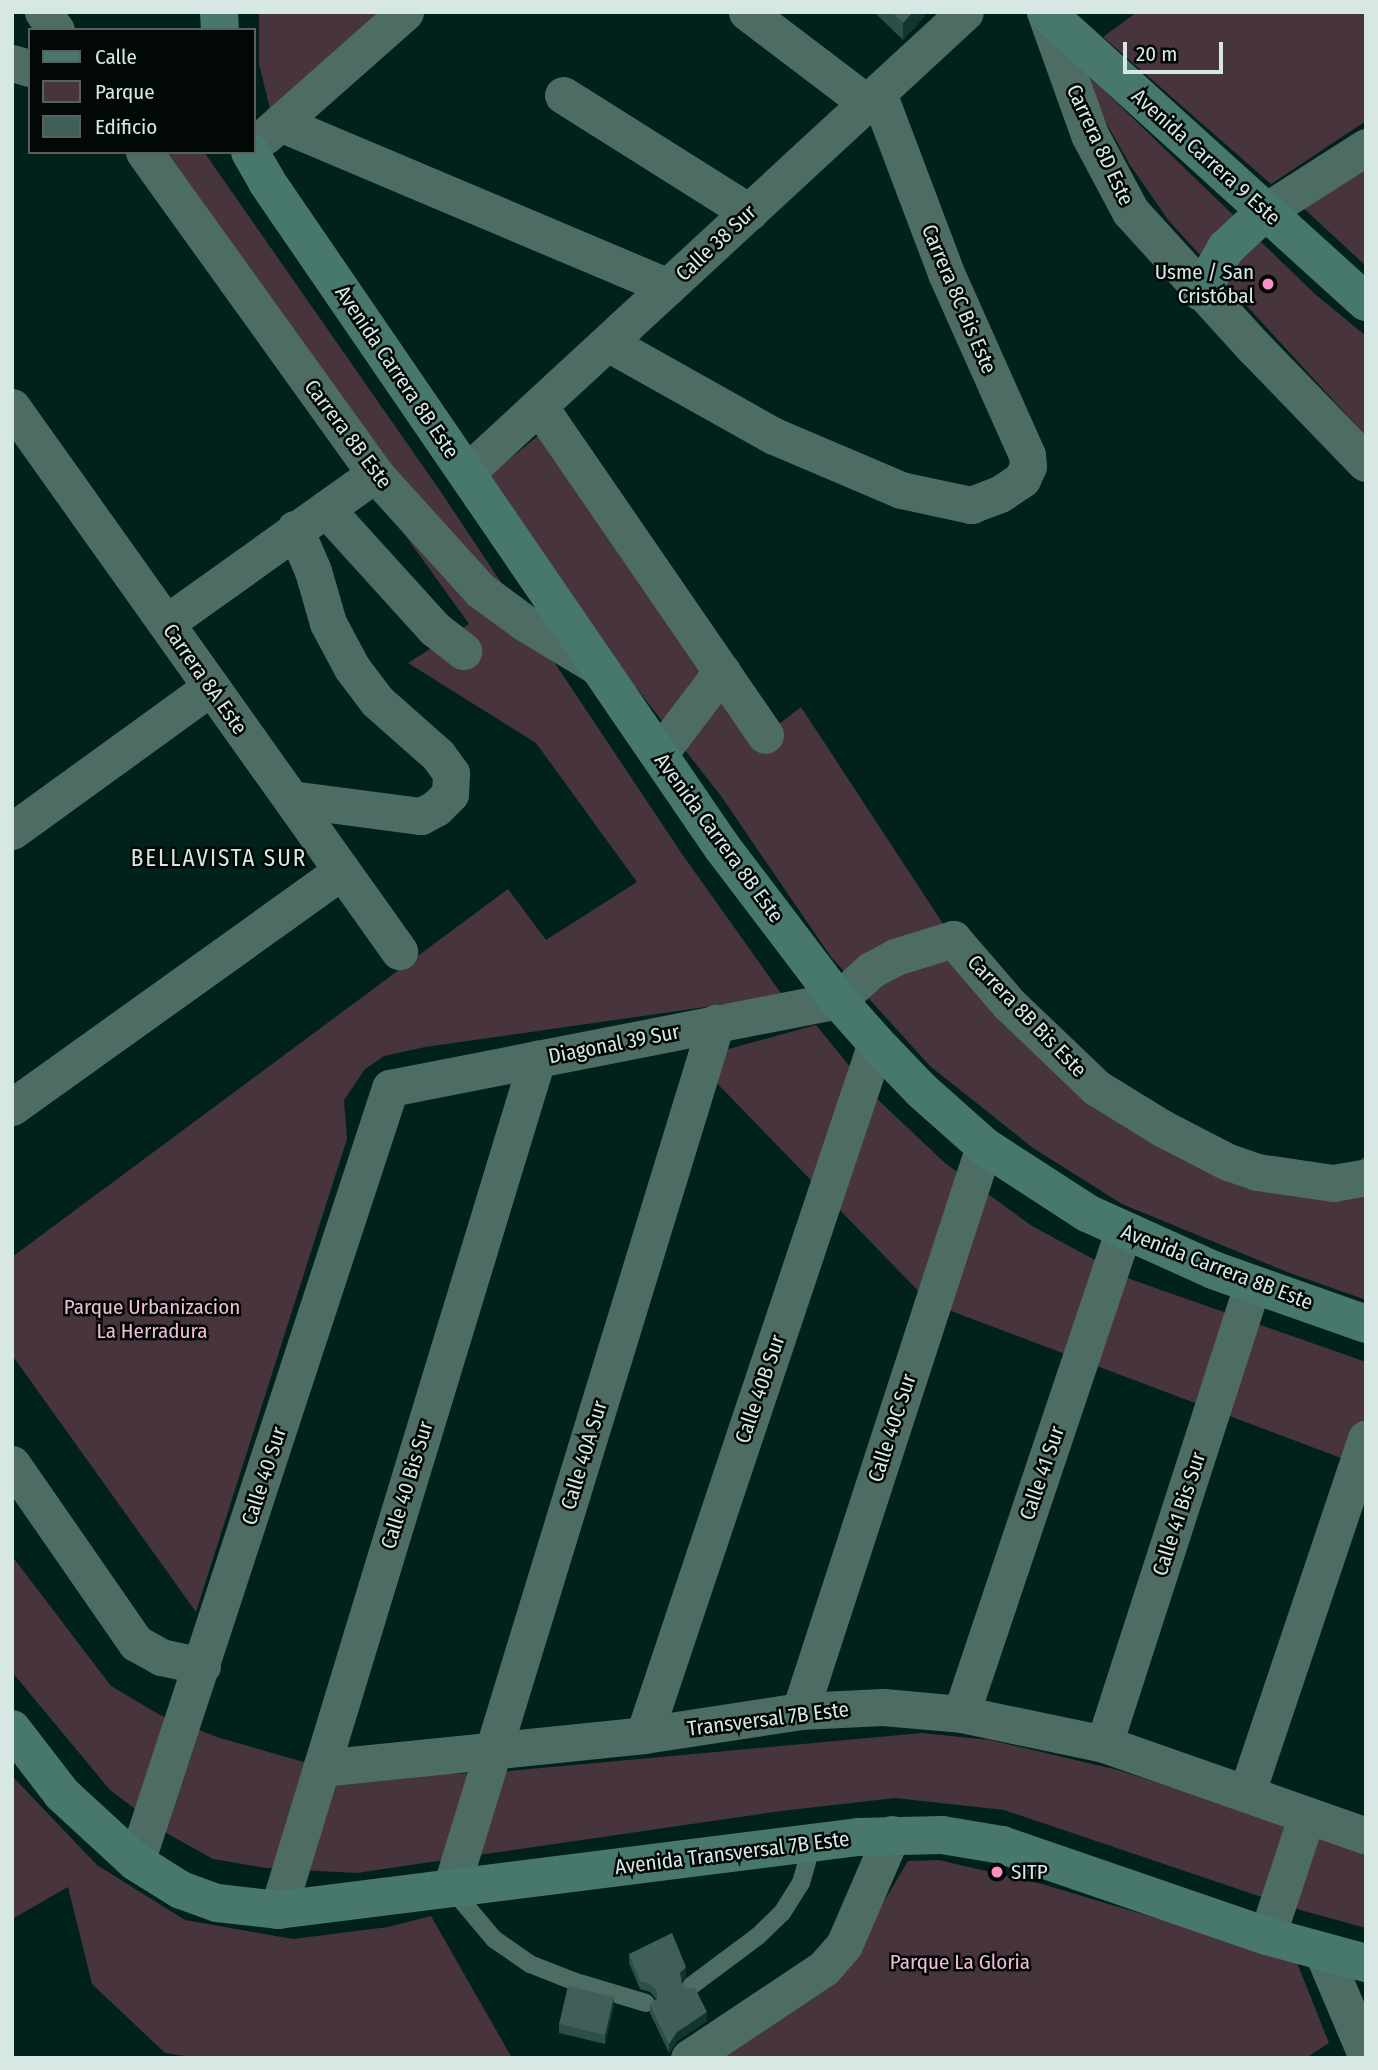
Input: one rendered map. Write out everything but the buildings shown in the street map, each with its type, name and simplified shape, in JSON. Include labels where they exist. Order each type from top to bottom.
[{"type":"main road","name":"Avenida Carrera 9 Este","points":[[1046,12],[1366,302]]},
{"type":"main road","name":"Avenida Carrera 8B Este","points":[[251,154],[466,474],[722,847],[838,1000],[876,1044],[921,1090],[984,1146],[1087,1213],[1123,1232],[1213,1270],[1366,1324]]},
{"type":"main road","points":[[1202,292],[1226,248],[1266,211]]},
{"type":"main road","name":"Avenida Transversal 7B Este","points":[[12,1729],[62,1794],[136,1862],[181,1890],[217,1903],[278,1910],[892,1834],[942,1835],[1002,1845],[1267,1936],[1366,1963]]},
{"type":"street","points":[[43,12],[55,28]]},
{"type":"street","points":[[405,12],[267,134],[668,287]]},
{"type":"street","points":[[747,12],[872,98]]},
{"type":"street","name":"Calle 38 Sur","points":[[466,474],[965,12]]},
{"type":"street","name":"Carrera 8D Este","points":[[1046,12],[1074,95],[1114,183],[1131,212],[1202,292],[1358,455]]},
{"type":"street","points":[[563,95],[749,212]]},
{"type":"street","name":"Carrera 8C Bis Este","points":[[608,343],[774,436],[901,490],[971,505],[1000,494],[1022,479],[1028,466],[1027,455],[872,98]]},
{"type":"street","points":[[1266,211],[1366,146]]},
{"type":"street","name":"Carrera 8B Este","points":[[145,154],[375,474],[480,590],[525,624],[600,668]]},
{"type":"street","points":[[539,406],[765,735]]},
{"type":"street","name":"Carrera 8A Este","points":[[12,407],[399,951]]},
{"type":"street","points":[[166,623],[375,474]]},
{"type":"street","points":[[326,509],[435,629],[463,651]]},
{"type":"street","points":[[291,799],[421,816],[436,808],[450,794],[451,773],[438,755],[377,701],[352,668],[328,623],[313,571],[295,529]]},
{"type":"street","points":[[659,754],[722,671]]},
{"type":"street","points":[[12,831],[211,687]]},
{"type":"street","points":[[12,1107],[342,871]]},
{"type":"street","name":"Carrera 8B Bis Este","points":[[838,1000],[871,970],[895,957],[953,939],[1009,1004],[1097,1088],[1162,1128],[1228,1162],[1293,1180],[1349,1180]]},
{"type":"street","name":"Diagonal 39 Sur","points":[[390,1088],[838,1000]]},
{"type":"street","name":"Calle 40A Sur","points":[[451,1888],[716,1023]]},
{"type":"street","name":"Calle 40B Sur","points":[[644,1735],[876,1044]]},
{"type":"street","name":"Calle 40 Bis Sur","points":[[278,1910],[537,1059]]},
{"type":"street","name":"Calle 40 Sur","points":[[136,1862],[390,1088]]},
{"type":"street","name":"Calle 40C Sur","points":[[800,1710],[984,1146]]},
{"type":"street","points":[[1349,1180],[1366,1155]]},
{"type":"street","name":"Calle 41 Sur","points":[[961,1714],[1123,1232]]},
{"type":"street","name":"Calle 41 Bis Sur","points":[[1104,1744],[1253,1283]]},
{"type":"street","points":[[1247,1792],[1366,1438]]},
{"type":"street","points":[[12,1464],[136,1643],[162,1657],[202,1666]]},
{"type":"street","name":"Transversal 7B Este","points":[[321,1768],[644,1735],[800,1710],[883,1707],[961,1714],[1104,1744],[1366,1836]]},
{"type":"street","points":[[1267,1936],[1307,1815]]},
{"type":"street","points":[[689,2058],[824,1968],[844,1945],[892,1834]]},
{"type":"street","points":[[1323,1953],[1361,2055]]},
{"type":"lane","points":[[691,1986],[758,1936],[782,1913],[801,1883],[812,1844]]},
{"type":"lane","points":[[451,1888],[494,1939],[530,1964],[646,2003]]},
{"type":"green space","points":[[259,12],[389,12],[272,117],[259,64]]},
{"type":"green space","points":[[1137,12],[1366,12],[1366,121],[1271,184],[1103,37]]},
{"type":"green space","points":[[1086,73],[1315,294],[1366,336],[1366,436],[1169,221],[1130,165],[1103,117]]},
{"type":"green space","name":"Parque Urbanizacion La Herradura","points":[[130,154],[205,154],[441,492],[682,854],[783,996],[425,1047],[384,1056],[365,1069],[344,1100],[347,1139],[196,1612],[12,1355],[12,1257],[508,889],[546,940],[637,882],[536,743],[408,663],[469,624]]},
{"type":"green space","points":[[1366,161],[1366,266],[1299,204]]},
{"type":"green space","points":[[551,425],[766,734],[801,707],[953,939],[1162,1128],[1333,1183],[1366,1155],[1366,1300],[1287,1272],[1122,1204],[1033,1148],[930,1066],[831,957],[721,796],[612,657],[487,478]]},
{"type":"green space","points":[[816,1025],[874,1096],[945,1163],[1032,1226],[1130,1279],[1366,1362],[1366,1504],[1346,1498],[1357,1464],[930,1303],[708,1074],[728,1049]]},
{"type":"green space","points":[[12,1556],[111,1686],[160,1715],[220,1738],[352,1776],[487,1773],[922,1733],[990,1740],[1118,1770],[1366,1850],[1366,1928],[1300,1910],[1004,1810],[895,1798],[781,1811],[356,1873],[266,1868],[213,1859],[168,1834],[110,1790],[12,1672]]},
{"type":"green space","points":[[12,1776],[97,1865],[185,1920],[293,1939],[388,1927],[431,1916],[512,2058],[199,2058],[165,2053],[92,1984],[68,1887],[12,1919]]},
{"type":"green space","name":"Parque La Gloria","points":[[939,1860],[1042,1884],[1296,1960],[1329,2043],[1306,2058],[709,2058],[847,1963],[908,1861]]},
{"type":"place","name":"Usme / San Cristóbal","points":[[1268,284]]},
{"type":"place","name":"SITP","points":[[997,1872]]},
{"type":"district","name":"BELLAVISTA SUR","points":[[219,858]]}]
